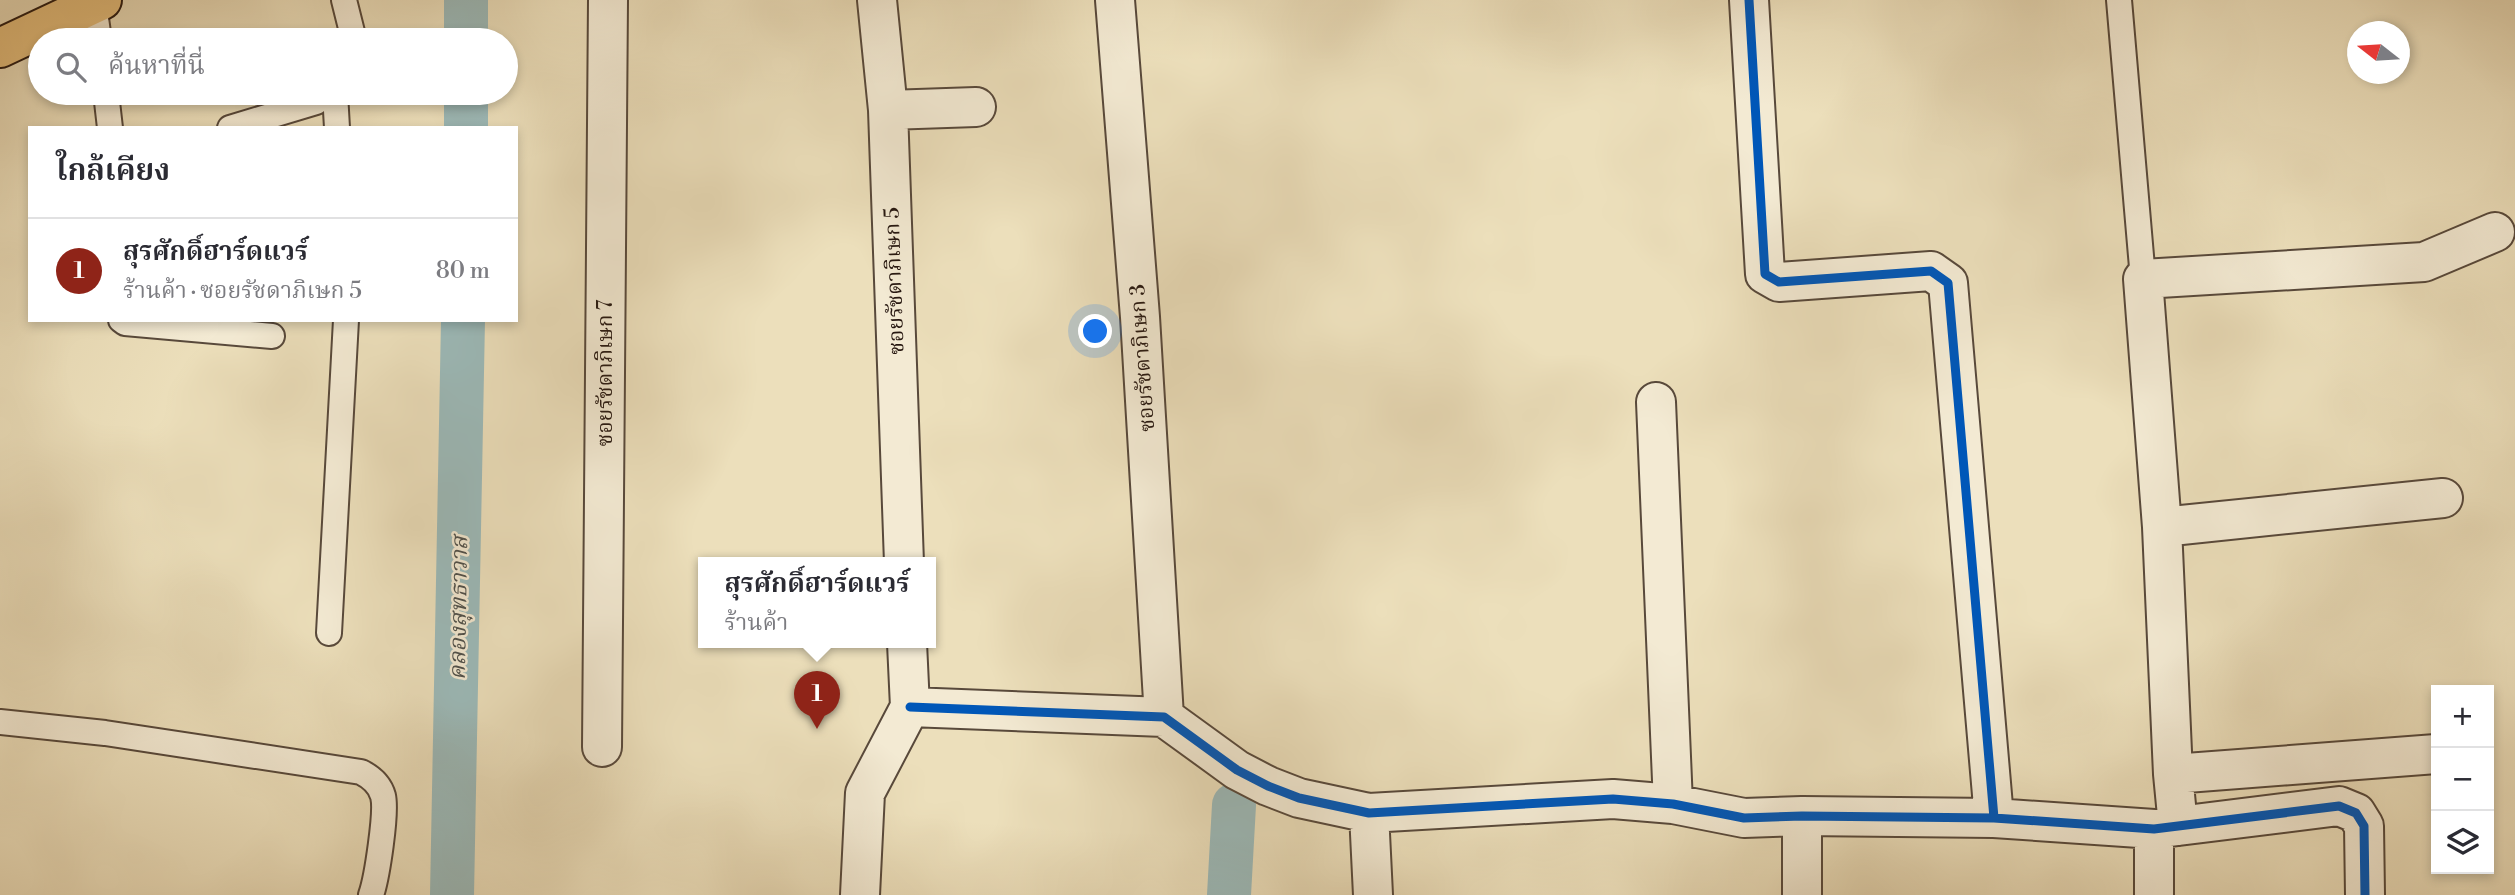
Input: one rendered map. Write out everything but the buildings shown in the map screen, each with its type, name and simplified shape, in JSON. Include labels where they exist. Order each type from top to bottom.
[{"type":"main road","points":[[59,28],[98,15]]},
{"type":"main road","points":[[0,48],[28,39]]},
{"type":"street","name":"ซอยรัชดาภิเษก 7","points":[[602,747],[608,0]]},
{"type":"street","name":"ซอยรัชดาภิเษก 5","points":[[877,0],[888,110],[904,557]]},
{"type":"street","name":"ซอยรัชดาภิเษก 3","points":[[1115,0],[1140,317],[1164,717]]},
{"type":"street","points":[[1749,0],[1765,274],[1779,282],[1931,271],[1948,283],[1994,818]]},
{"type":"street","points":[[888,110],[976,107]]},
{"type":"street","points":[[2154,895],[2173,774],[2162,527],[2143,279],[2424,262],[2495,232]]},
{"type":"street","points":[[1656,402],[1673,804]]},
{"type":"street","points":[[2162,527],[2443,498]]},
{"type":"street","points":[[860,895],[865,793],[909,707],[907,648]]},
{"type":"street","points":[[909,707],[1164,717],[1237,770],[1268,786],[1299,798],[1369,813],[1612,799],[1673,804],[1744,818],[1994,818],[2166,827],[2339,806],[2356,813],[2364,826],[2365,895]]},
{"type":"street","points":[[2173,774],[2431,754]]},
{"type":"street","points":[[1369,813],[1373,895]]},
{"type":"street","points":[[1802,816],[1802,895]]},
{"type":"lane","points":[[344,0],[351,28]]},
{"type":"lane","points":[[2119,0],[2143,279]]},
{"type":"lane","points":[[107,105],[110,126]]},
{"type":"lane","points":[[237,126],[306,105]]},
{"type":"lane","points":[[336,105],[337,126]]},
{"type":"lane","points":[[124,322],[272,336]]},
{"type":"lane","points":[[329,633],[346,322]]},
{"type":"lane","points":[[0,722],[105,733],[361,772],[374,780],[383,795],[371,895]]},
{"type":"waterway","name":"คลองสุทธาวาส","points":[[466,0],[466,28]]},
{"type":"waterway","name":"คลองสุทธาวาส","points":[[466,105],[466,126]]},
{"type":"waterway","name":"คลองสุทธาวาส","points":[[452,895],[463,322]]},
{"type":"waterway","points":[[1229,895],[1234,805]]},
{"type":"cycle path","points":[[1749,0],[1765,274],[1779,282],[1931,271],[1948,283],[1994,818]]},
{"type":"cycle path","points":[[910,707],[1164,717],[1237,770],[1268,786],[1299,798],[1369,813],[1613,799],[1673,804],[1744,818],[1994,818],[2154,829],[2339,806],[2356,813],[2364,826],[2365,895]]},
{"type":"place","name":"สุรศักดิ์ฮาร์ดแวร์","points":[[817,729]]}]
